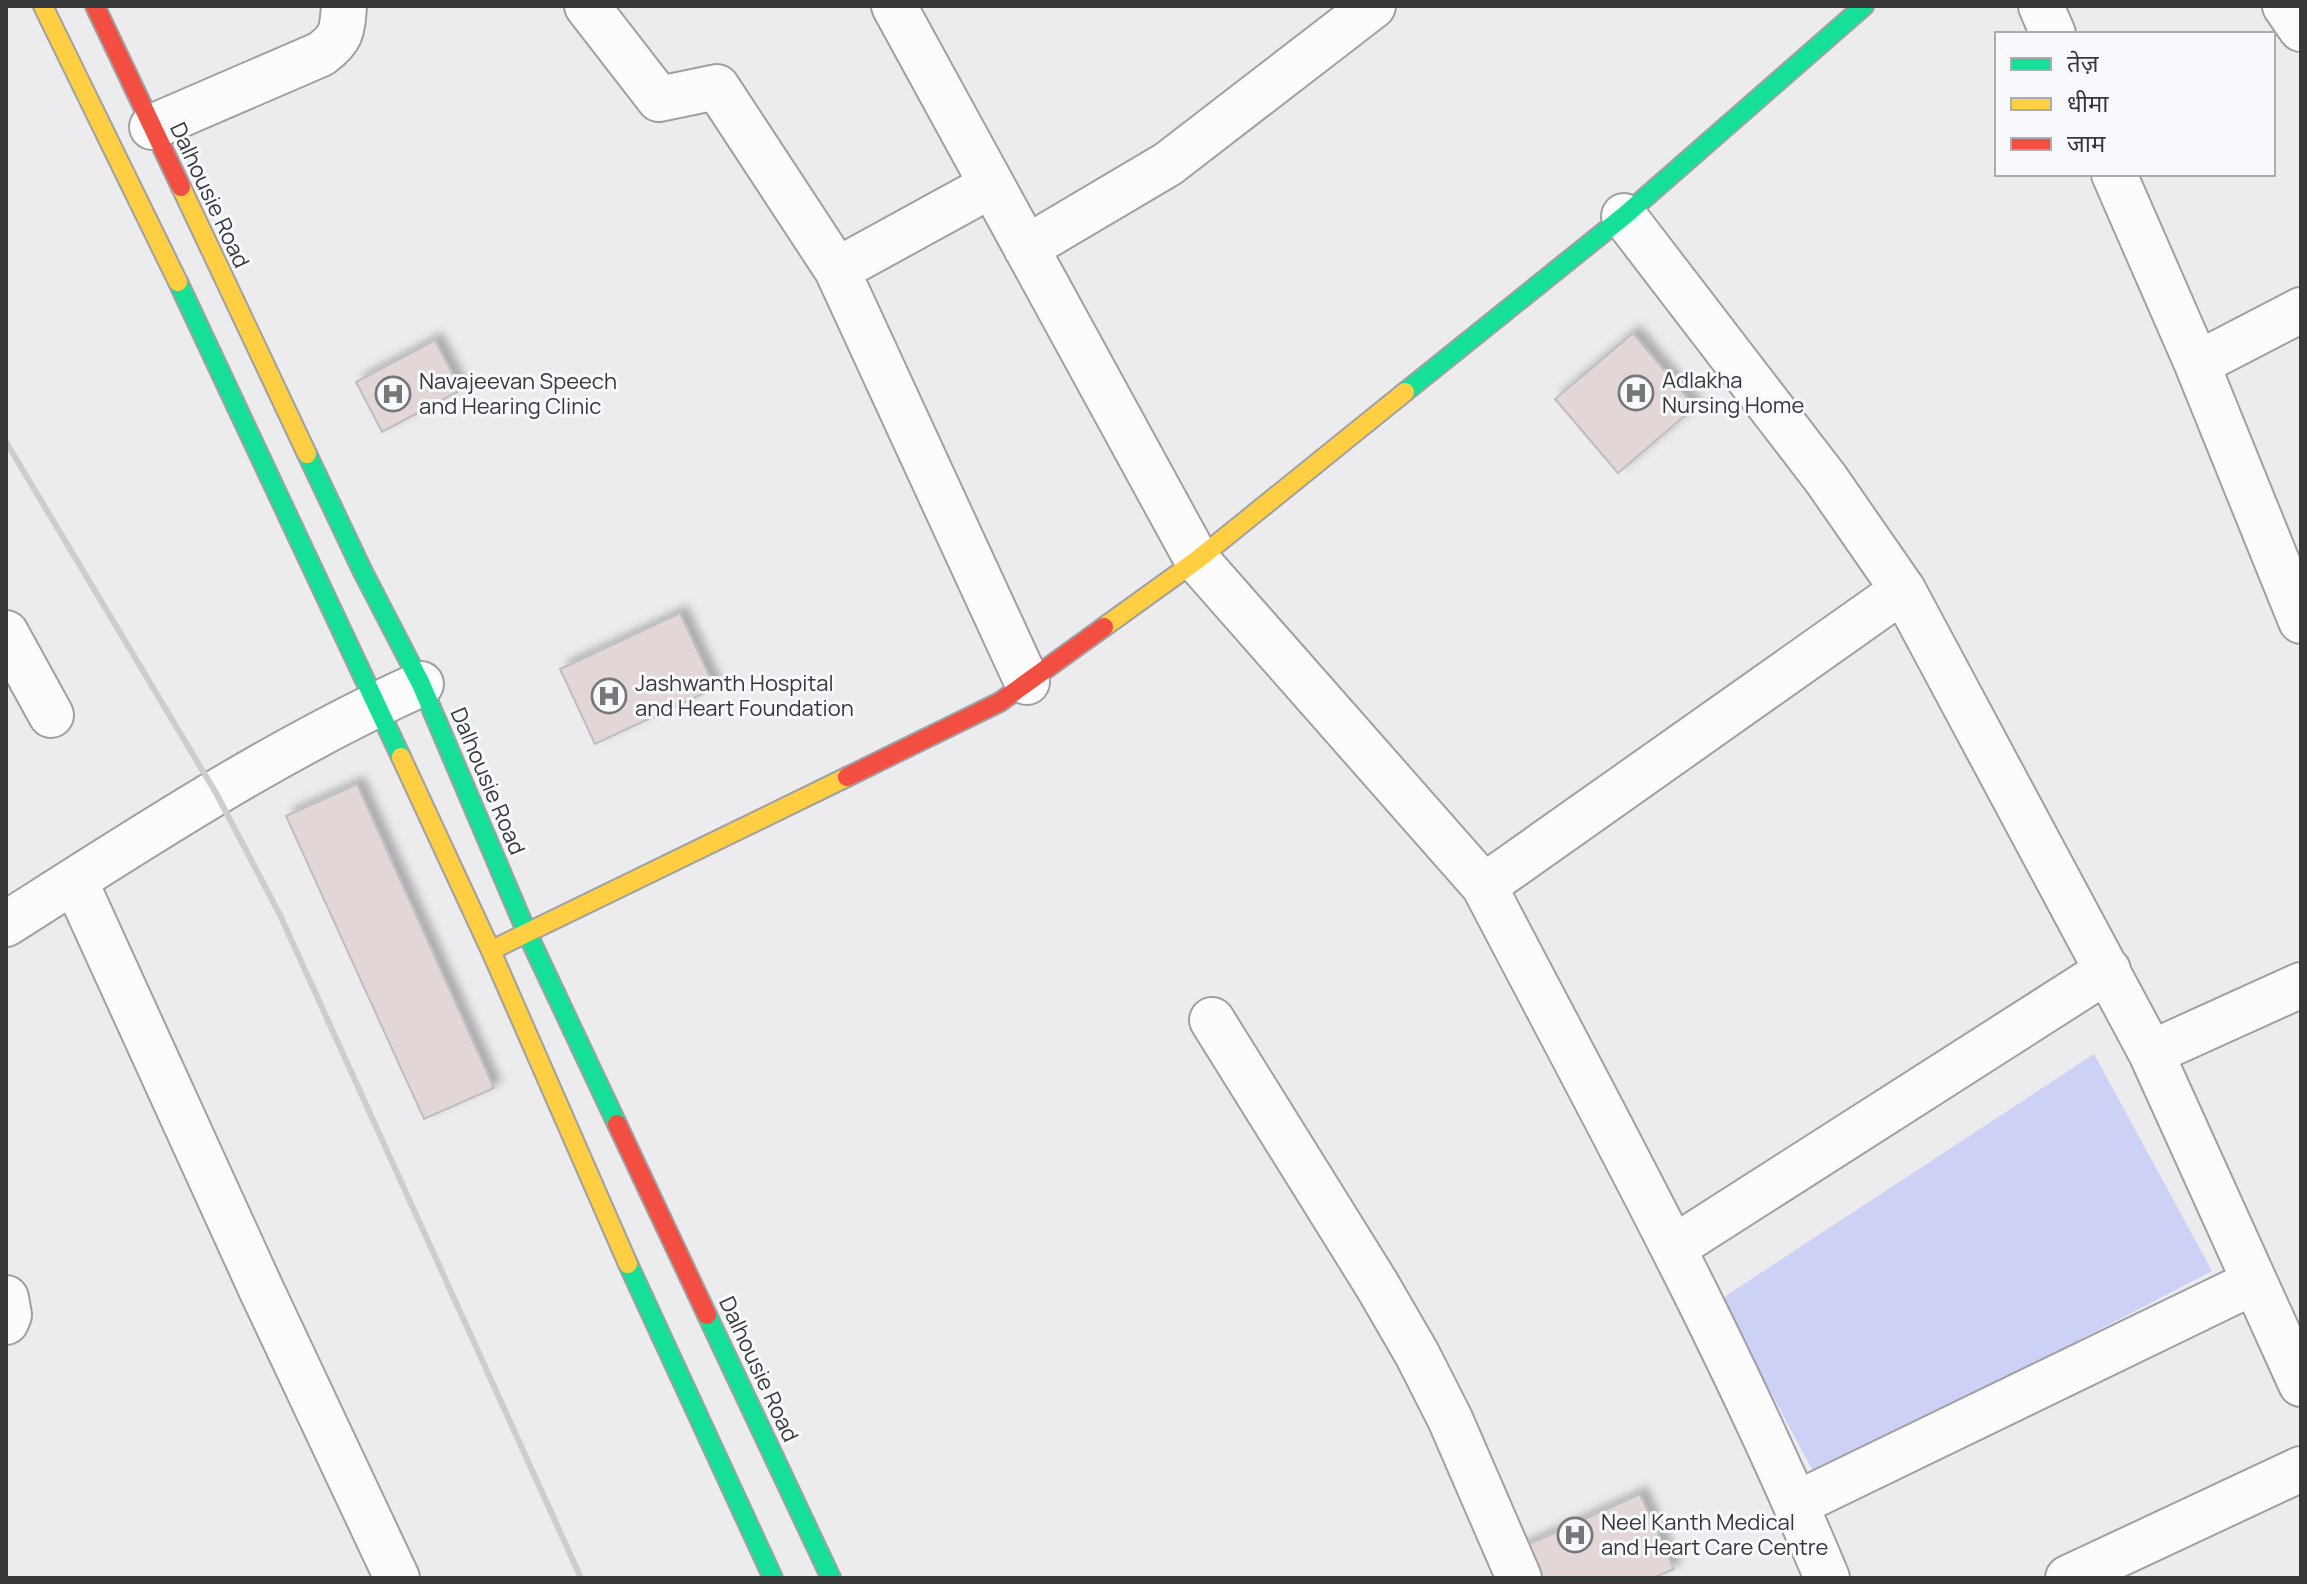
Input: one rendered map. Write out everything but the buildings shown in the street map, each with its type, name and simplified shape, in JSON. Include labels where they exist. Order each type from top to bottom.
[{"type":"street","points":[[43,6],[198,322],[491,951],[649,1312],[773,1578]]},
{"type":"street","name":"Dalhousie Road","points":[[95,6],[357,558],[421,684],[527,933],[831,1578]]},
{"type":"street","points":[[152,127],[321,54],[337,42],[343,24],[344,6]]},
{"type":"street","points":[[587,6],[659,99],[717,87],[837,270],[1027,682]]},
{"type":"street","points":[[894,6],[1197,560],[1484,886],[1673,1248],[1796,1504],[1827,1578]]},
{"type":"street","points":[[1026,248],[1168,164],[1373,6]]},
{"type":"street","points":[[491,951],[1000,702],[1197,560],[1624,216],[1864,6]]},
{"type":"street","points":[[2041,6],[2052,32]]},
{"type":"street","points":[[2285,6],[2301,29]]},
{"type":"street","points":[[2115,176],[2197,364],[2301,621]]},
{"type":"street","points":[[837,270],[992,185]]},
{"type":"street","points":[[1624,216],[1826,479],[1903,590],[2151,1053],[2301,1384]]},
{"type":"street","points":[[2197,364],[2301,310]]},
{"type":"street","points":[[1484,886],[1903,590]]},
{"type":"street","points":[[6,633],[51,715]]},
{"type":"street","points":[[6,924],[226,786],[376,704],[421,684]]},
{"type":"street","points":[[75,881],[397,1578]]},
{"type":"street","points":[[1673,1248],[2108,970]]},
{"type":"street","points":[[2151,1053],[2301,985]]},
{"type":"street","points":[[1212,1020],[1369,1271],[1417,1354],[1450,1419],[1519,1578]]},
{"type":"street","points":[[1796,1504],[2254,1282]]},
{"type":"street","points":[[6,1298],[9,1315],[6,1322]]},
{"type":"street","points":[[2068,1578],[2301,1469]]},
{"type":"shaded area","points":[[2094,1054],[2212,1271],[1816,1477],[1721,1299]]},
{"type":"railway","points":[[6,442],[216,793],[280,915],[581,1578]]},
{"type":"traffic: fast","points":[[1405,392],[1624,216],[1864,6]]},
{"type":"traffic: fast","points":[[178,282],[401,757]]},
{"type":"traffic: fast","points":[[307,454],[421,684],[527,933],[617,1124]]},
{"type":"traffic: fast","points":[[628,1264],[773,1578]]},
{"type":"traffic: fast","points":[[707,1315],[831,1578]]},
{"type":"traffic: slow","points":[[43,6],[178,282]]},
{"type":"traffic: slow","points":[[181,187],[307,454]]},
{"type":"traffic: slow","points":[[1104,627],[1197,560],[1405,392]]},
{"type":"traffic: slow","points":[[401,757],[491,951],[628,1264]]},
{"type":"traffic: slow","points":[[500,946],[847,777]]},
{"type":"traffic: jam","points":[[95,6],[181,187]]},
{"type":"traffic: jam","points":[[847,777],[1000,702],[1104,627]]},
{"type":"traffic: jam","points":[[617,1124],[707,1315]]},
{"type":"place","name":"Adlakha Nursing Home","points":[[1636,393]]},
{"type":"place","name":"Navajeevan Speech and Hearing Clinic","points":[[393,394]]},
{"type":"place","name":"Jashwanth Hospital and Heart Foundation","points":[[609,696]]},
{"type":"place","name":"Neel Kanth Medical and Heart Care Centre","points":[[1575,1535]]}]
